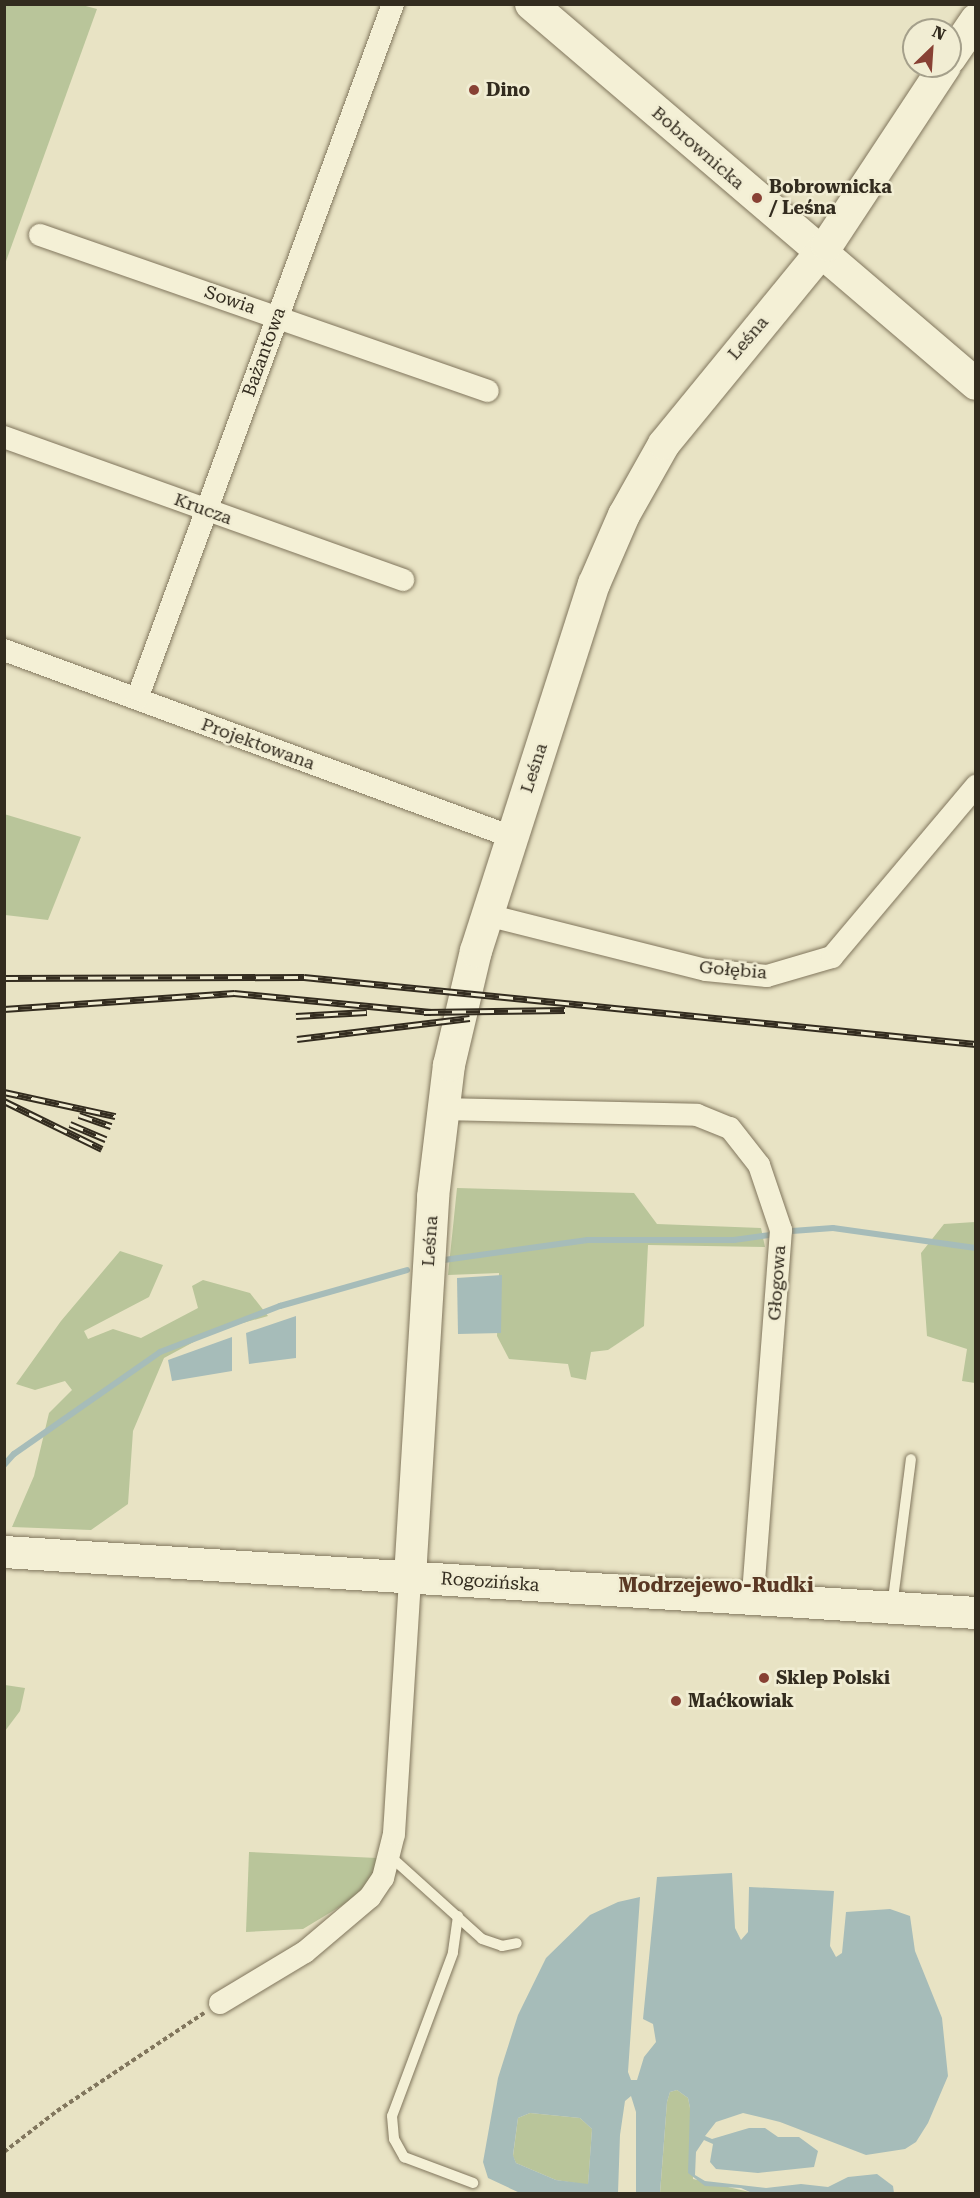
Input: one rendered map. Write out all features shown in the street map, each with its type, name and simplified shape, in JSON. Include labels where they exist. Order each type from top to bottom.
[{"type":"street","name":"Bażantowa","points":[[137,699],[393,4]]},
{"type":"street","name":"Bobrownicka","points":[[531,4],[975,384]]},
{"type":"street","points":[[962,40],[975,20]]},
{"type":"street","name":"Leśna","points":[[410,1577],[441,1109],[460,1011],[487,915],[594,585],[636,493],[691,407],[821,253],[937,78]]},
{"type":"street","name":"Sowia","points":[[40,235],[278,316],[488,392]]},
{"type":"street","name":"Krucza","points":[[4,437],[403,580]]},
{"type":"street","name":"Projektowana","points":[[4,650],[512,837]]},
{"type":"street","name":"Gołębia","points":[[487,915],[706,970],[767,976],[832,957],[975,786]]},
{"type":"street","name":"Głogowa","points":[[441,1109],[697,1115],[730,1128],[759,1165],[781,1230],[753,1598]]},
{"type":"street","name":"Rogozińska","points":[[4,1552],[975,1613]]},
{"type":"street","points":[[220,2003],[305,1952],[362,1904],[383,1878],[391,1857],[410,1577]]},
{"type":"lane","points":[[892,1607],[911,1459]]},
{"type":"lane","points":[[391,1857],[482,1939],[502,1946],[517,1943]]},
{"type":"lane","points":[[458,1916],[453,1953],[392,2116],[394,2139],[404,2157],[473,2183]]},
{"type":"path","points":[[4,2152],[57,2111],[220,2003]]},
{"type":"green space","points":[[5,4],[82,5],[97,9],[5,264]]},
{"type":"green space","points":[[4,814],[81,837],[48,920],[5,915]]},
{"type":"green space","points":[[457,1188],[634,1193],[657,1224],[761,1228],[765,1247],[648,1245],[644,1326],[608,1350],[591,1352],[586,1380],[571,1377],[568,1364],[509,1359],[497,1336],[499,1273],[448,1275]]},
{"type":"green space","points":[[976,1222],[975,1383],[962,1381],[967,1349],[927,1336],[921,1253],[944,1224]]},
{"type":"green space","points":[[120,1251],[163,1265],[149,1297],[84,1331],[88,1339],[113,1329],[141,1338],[198,1308],[192,1286],[203,1280],[250,1293],[268,1316],[214,1331],[164,1358],[133,1431],[128,1504],[91,1530],[12,1527],[34,1476],[49,1413],[72,1390],[65,1381],[35,1390],[16,1384],[61,1321]]},
{"type":"green space","points":[[5,1685],[25,1688],[20,1711],[5,1731]]},
{"type":"green space","points":[[249,1852],[377,1858],[372,1880],[346,1903],[303,1929],[246,1932]]},
{"type":"green space","points":[[677,2090],[688,2098],[690,2108],[693,2179],[754,2193],[660,2194],[667,2102],[670,2092]]},
{"type":"green space","points":[[530,2113],[580,2118],[592,2129],[588,2185],[556,2180],[516,2163],[513,2156],[518,2118]]},
{"type":"water","points":[[502,1275],[501,1333],[458,1334],[457,1278]]},
{"type":"water","points":[[296,1316],[296,1358],[249,1364],[246,1333]]},
{"type":"water","points":[[232,1337],[232,1371],[172,1381],[168,1360]]},
{"type":"water","points":[[732,1873],[735,1928],[741,1940],[748,1932],[749,1887],[834,1891],[830,1946],[836,1957],[842,1953],[846,1912],[890,1909],[910,1916],[915,1951],[942,2018],[948,2076],[928,2123],[916,2142],[905,2149],[866,2155],[780,2122],[743,2113],[716,2122],[705,2136],[712,2139],[749,2128],[765,2128],[778,2137],[799,2137],[818,2151],[814,2167],[758,2173],[716,2169],[710,2162],[713,2144],[704,2140],[696,2152],[695,2175],[705,2181],[766,2188],[801,2184],[828,2187],[848,2177],[877,2174],[893,2186],[894,2193],[754,2194],[741,2188],[705,2186],[688,2173],[690,2108],[688,2098],[677,2090],[670,2092],[667,2102],[660,2193],[636,2193],[636,2112],[631,2096],[625,2101],[620,2135],[618,2193],[520,2193],[488,2178],[483,2162],[498,2078],[518,2015],[546,1958],[590,1915],[618,1902],[640,1897],[628,2072],[631,2080],[637,2080],[644,2057],[656,2042],[653,2024],[643,2019],[657,1877]],"holes":[[[530,2113],[580,2118],[592,2129],[588,2184],[556,2180],[516,2163],[513,2155],[518,2118]]]},
{"type":"waterway","points":[[792,1231],[833,1228],[976,1248]]},
{"type":"waterway","points":[[444,1260],[588,1240],[734,1240],[769,1235]]},
{"type":"waterway","points":[[4,1465],[14,1454],[160,1352],[280,1306],[407,1270]]},
{"type":"railway","points":[[4,978],[304,977],[976,1044]]},
{"type":"railway","points":[[4,1009],[234,993],[431,1012]]},
{"type":"railway","points":[[424,1012],[565,1010]]},
{"type":"railway","points":[[296,1016],[367,1012]]},
{"type":"railway","points":[[297,1039],[470,1018]]},
{"type":"railway","points":[[4,1092],[115,1116]]},
{"type":"railway","points":[[4,1101],[102,1149]]},
{"type":"railway","points":[[79,1115],[111,1126]]},
{"type":"railway","points":[[70,1124],[106,1139]]},
{"type":"place","name":"Dino","points":[[474,90]]},
{"type":"place","name":"Bobrownicka / Leśna","points":[[757,198]]},
{"type":"place","name":"Sklep Polski","points":[[764,1678]]},
{"type":"place","name":"Maćkowiak","points":[[676,1701]]},
{"type":"district","name":"Modrzejewo-Rudki","points":[[716,1585]]}]
